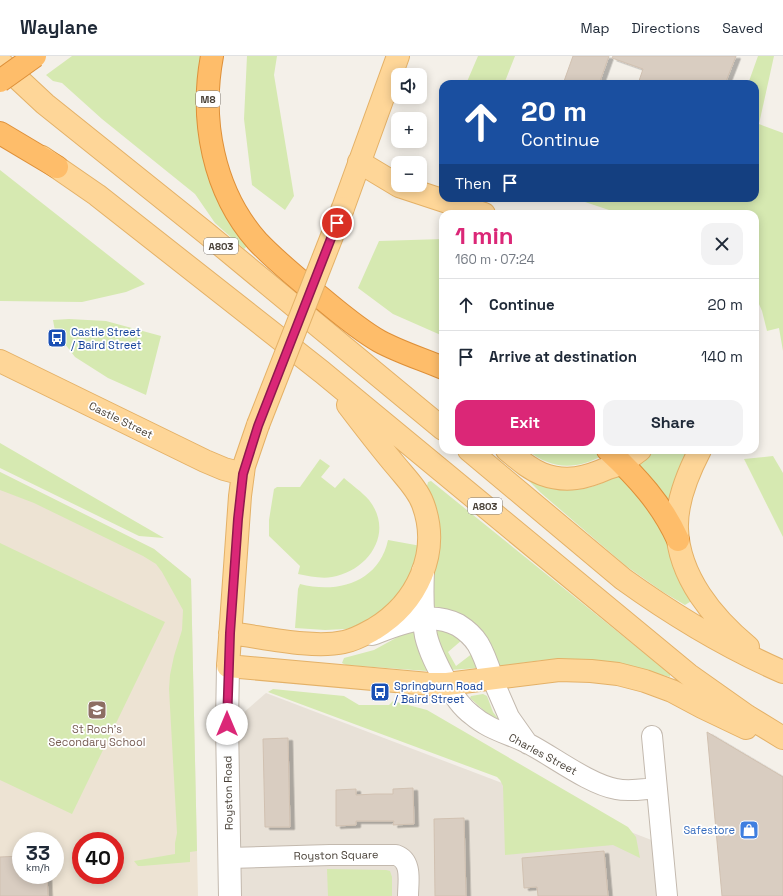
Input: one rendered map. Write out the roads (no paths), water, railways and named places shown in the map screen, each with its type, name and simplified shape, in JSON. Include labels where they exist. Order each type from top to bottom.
[{"type":"highway","points":[[0,81],[35,56]]},
{"type":"highway","name":"M8","points":[[212,56],[207,106],[211,141],[218,172],[235,208],[249,230],[284,267],[361,329],[380,341],[439,366]]},
{"type":"highway","points":[[0,133],[57,167]]},
{"type":"highway","points":[[615,457],[648,491],[663,511],[678,540]]},
{"type":"main road","points":[[398,56],[343,208],[258,426],[243,474],[238,519],[228,666],[407,683],[447,684],[559,670],[618,674],[672,690],[702,707],[783,745]]},
{"type":"main road","name":"A803","points":[[0,62],[46,104],[206,233],[439,426]]},
{"type":"main road","name":"A803","points":[[0,127],[97,195],[322,372],[689,675],[742,712],[783,738]]},
{"type":"main road","points":[[359,162],[399,186],[439,199]]},
{"type":"main road","points":[[448,202],[472,210]]},
{"type":"main road","name":"Castle Street","points":[[0,361],[205,461],[224,469],[243,474]]},
{"type":"main road","points":[[230,633],[317,644],[330,644],[354,640],[380,625],[401,607],[418,585],[423,571],[427,559],[429,543],[428,523],[423,503],[412,485],[322,372]]},
{"type":"main road","points":[[387,382],[439,407]]},
{"type":"main road","name":"A803","points":[[473,454],[623,579],[641,592],[680,618],[722,643],[783,672]]},
{"type":"main road","points":[[512,454],[529,467],[542,474],[555,478],[569,479],[582,478],[595,474],[615,457],[626,454]]},
{"type":"main road","name":"A803","points":[[698,454],[686,480],[678,517],[678,540],[691,579],[706,606],[741,641],[783,672]]},
{"type":"street","points":[[423,571],[426,637],[447,684]]},
{"type":"street","points":[[354,640],[407,621],[424,618],[449,621],[463,628],[477,642],[509,717],[528,744]]},
{"type":"street","name":"Royston Road","points":[[228,666],[227,724],[230,896]]},
{"type":"street","name":"Charles Street","points":[[447,684],[462,706],[480,722],[490,728],[528,744],[604,785],[616,789],[629,790],[656,788]]},
{"type":"street","points":[[652,736],[667,896]]},
{"type":"street","name":"Royston Square","points":[[229,858],[396,855],[404,859],[407,864],[408,896]]},
{"type":"place","name":"Castle Street / Baird Street","points":[[57,338]]},
{"type":"place","name":"Springburn Road / Baird Street","points":[[380,692]]},
{"type":"place","name":"St Roch's Secondary School","points":[[97,710]]},
{"type":"place","name":"Safestore","points":[[749,830]]}]
